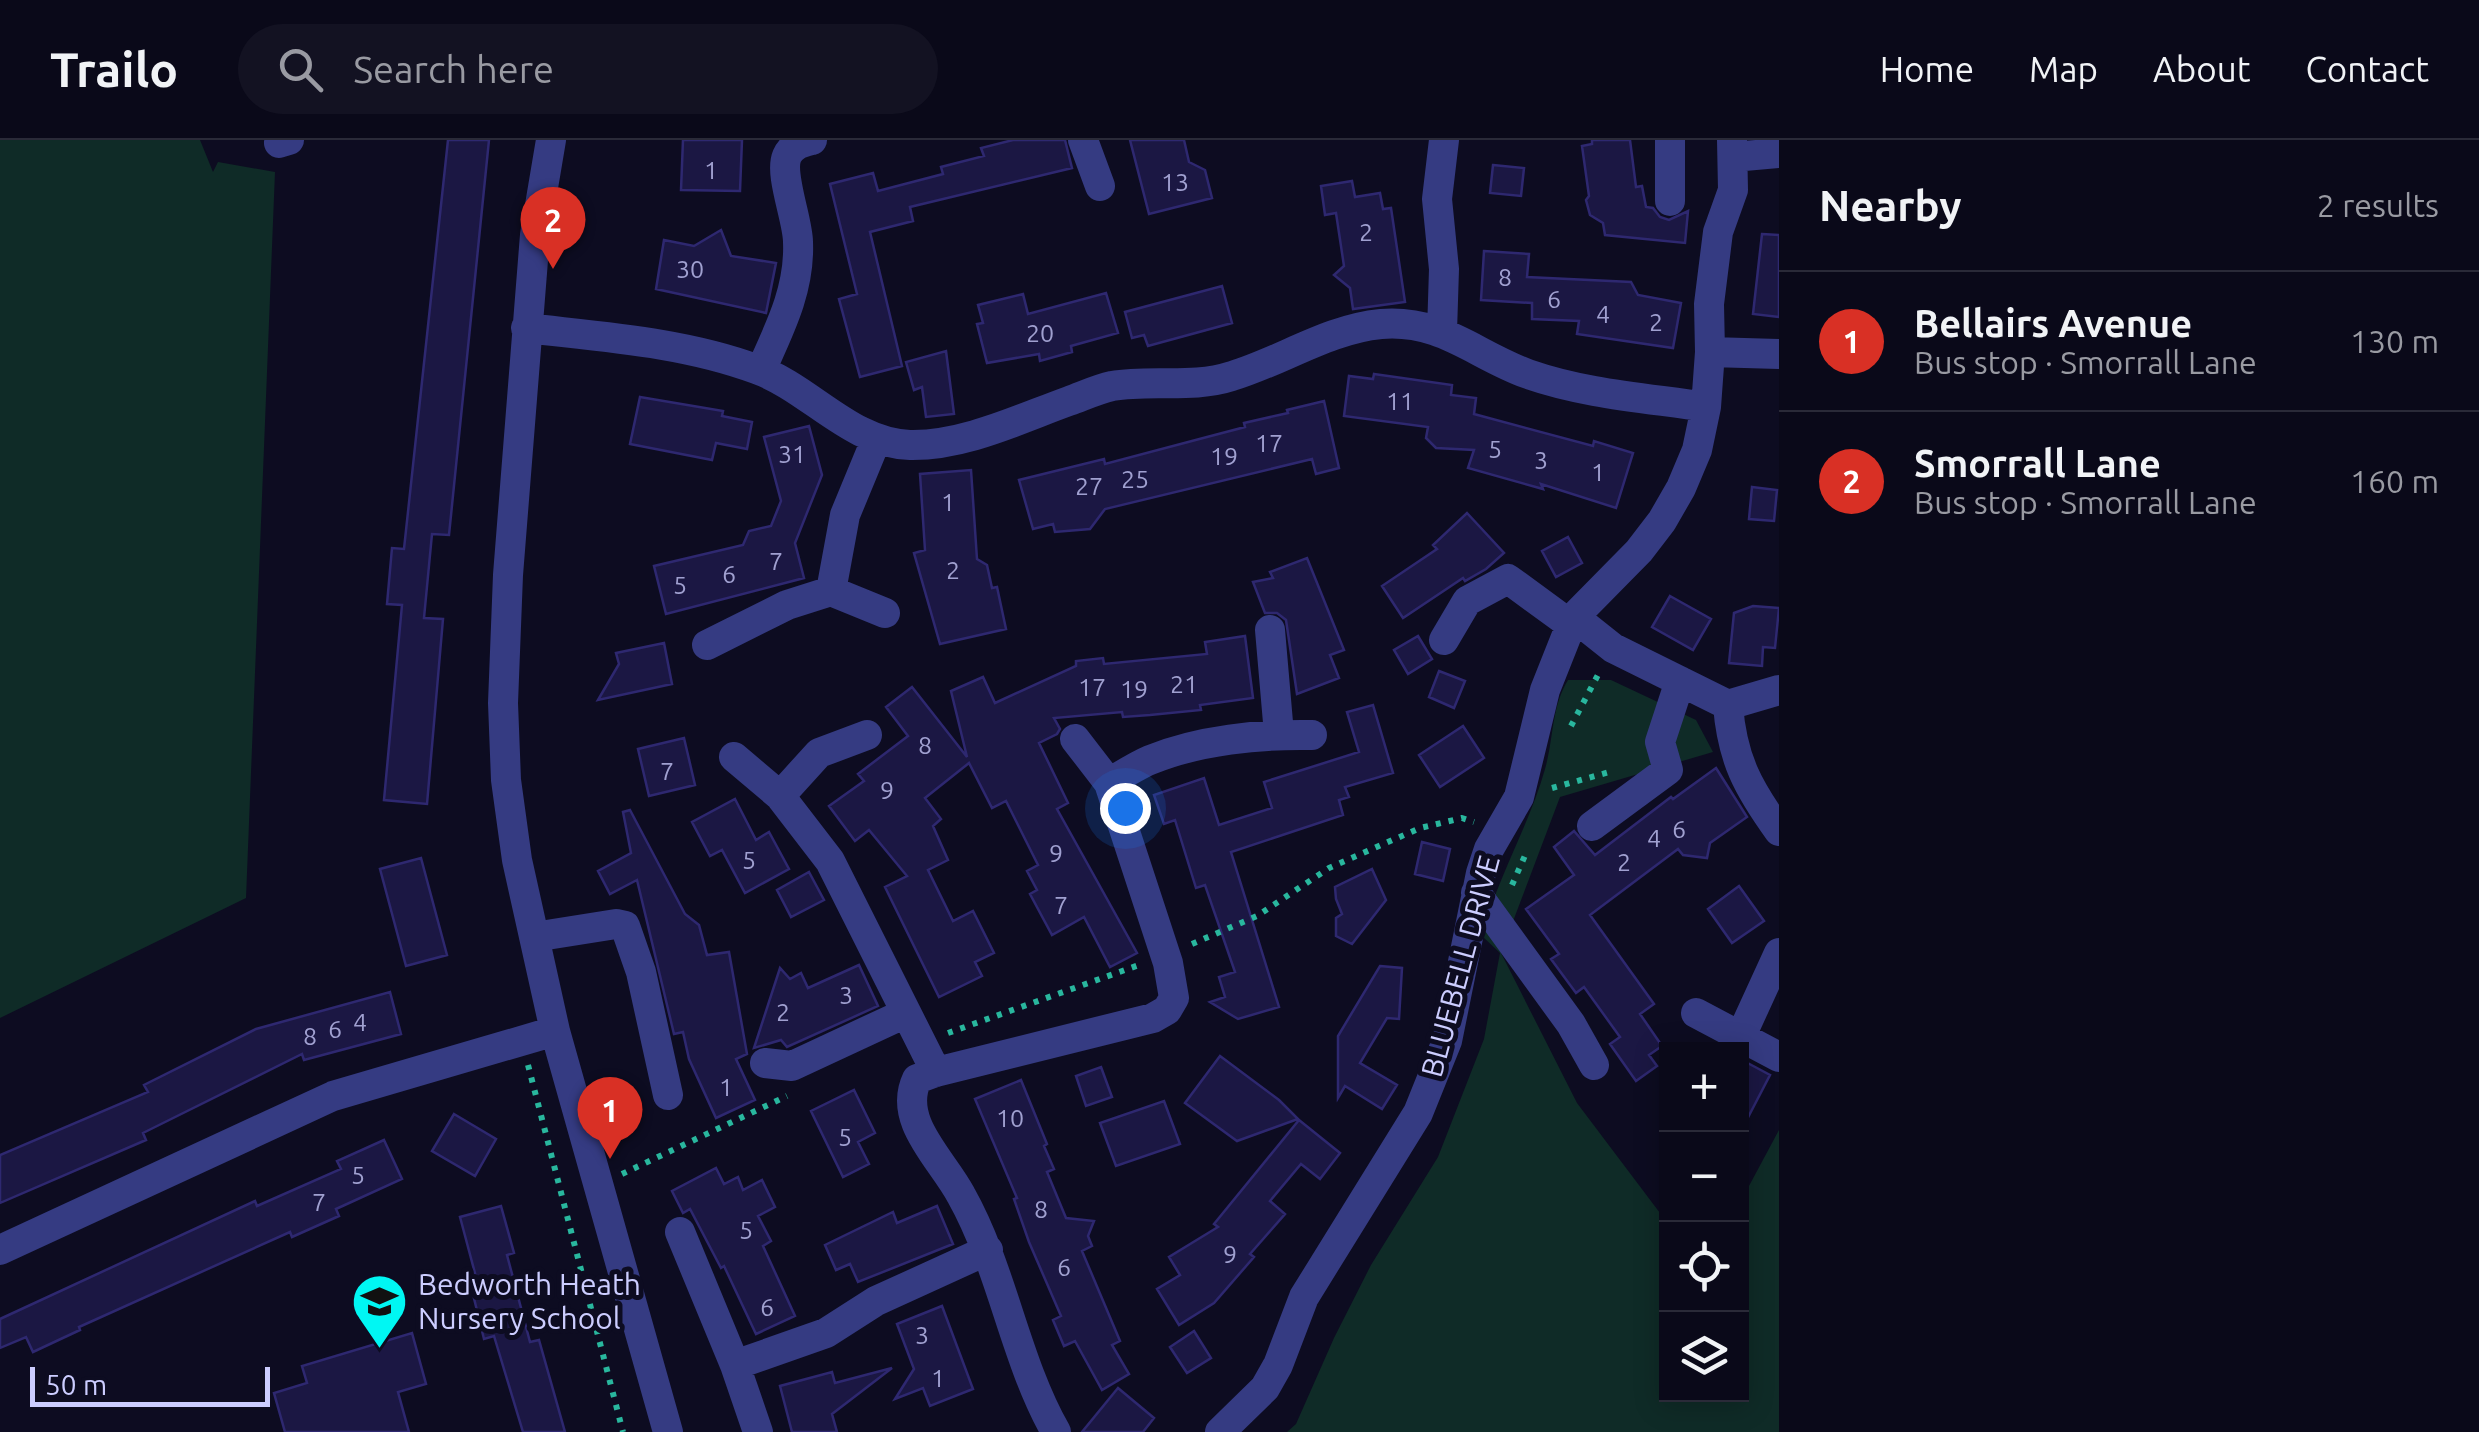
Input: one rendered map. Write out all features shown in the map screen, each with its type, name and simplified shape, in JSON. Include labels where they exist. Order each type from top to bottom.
[{"type":"street","points":[[552,140],[535,235],[508,575],[503,703],[508,796],[517,860],[555,1030],[668,1432]]},
{"type":"street","points":[[762,370],[788,309],[798,268],[797,227],[785,170],[787,155],[794,144],[812,140]]},
{"type":"street","points":[[1083,140],[1100,186]]},
{"type":"street","points":[[1442,332],[1444,269],[1437,198],[1444,140]]},
{"type":"street","points":[[1670,140],[1670,201]]},
{"type":"street","points":[[1733,149],[1779,153]]},
{"type":"street","name":"BLUEBELL DRIVE","points":[[1220,1432],[1265,1388],[1304,1297],[1418,1113],[1446,1041],[1489,849],[1519,798],[1544,690],[1573,621],[1639,550],[1681,488],[1696,450],[1706,407],[1710,304],[1718,232],[1733,190],[1733,149]]},
{"type":"street","points":[[526,328],[709,353],[762,370],[876,440],[908,444],[938,443],[987,431],[1111,386],[1204,384],[1235,376],[1358,327],[1414,323],[1442,332],[1526,373],[1557,382],[1706,407]]},
{"type":"street","points":[[1710,352],[1779,354]]},
{"type":"street","points":[[831,591],[844,515],[876,440]]},
{"type":"street","points":[[1444,640],[1468,601],[1508,579],[1612,648],[1728,705],[1779,690]]},
{"type":"street","points":[[706,645],[787,604],[831,591],[884,614]]},
{"type":"street","points":[[1270,630],[1279,734]]},
{"type":"street","points":[[1592,826],[1668,770],[1660,742],[1680,682]]},
{"type":"street","points":[[1728,705],[1730,737],[1739,766],[1779,831]]},
{"type":"street","points":[[1109,782],[1150,760],[1196,746],[1279,734],[1312,735]]},
{"type":"street","points":[[780,796],[820,752],[867,736]]},
{"type":"street","points":[[1056,1432],[1040,1404],[988,1250],[960,1194],[910,1112],[910,1094],[917,1079],[936,1072],[1153,1018],[1167,1010],[1174,998],[1166,956],[1109,782],[1075,739]]},
{"type":"street","points":[[734,757],[780,796],[830,861],[936,1072]]},
{"type":"street","points":[[1476,894],[1571,1024],[1594,1065]]},
{"type":"street","points":[[534,937],[616,924],[625,926],[641,972],[668,1094]]},
{"type":"street","points":[[1741,1036],[1779,953]]},
{"type":"street","points":[[1696,1012],[1779,1057]]},
{"type":"street","points":[[765,1063],[792,1066],[906,1013]]},
{"type":"street","points":[[0,1250],[333,1096],[555,1030]]},
{"type":"street","points":[[680,1232],[755,1422]]},
{"type":"street","points":[[735,1365],[826,1333],[876,1300],[988,1250]]},
{"type":"path","points":[[1567,739],[1572,721],[1612,648]]},
{"type":"path","points":[[1552,788],[1556,775]]},
{"type":"path","points":[[921,1042],[1166,956],[1257,916],[1330,868],[1420,828],[1462,818],[1500,829]]},
{"type":"path","points":[[522,1040],[623,1432]]},
{"type":"path","points":[[598,1185],[804,1088]]},
{"type":"green space","points":[[0,140],[200,140],[213,172],[218,162],[275,172],[246,898],[0,1018]]},
{"type":"green space","points":[[1568,680],[1611,680],[1696,720],[1713,752],[1560,797],[1501,953],[1577,1103],[1659,1212],[1659,1402],[1749,1402],[1749,1186],[1779,1130],[1779,1432],[1287,1432],[1296,1424],[1371,1265],[1438,1157],[1484,1039],[1500,953],[1482,936],[1538,790],[1559,701]]},
{"type":"building","points":[[448,140],[489,140],[449,535],[432,534],[424,618],[443,619],[427,804],[384,800],[402,605],[387,604],[392,548],[404,549]]},
{"type":"building","points":[[683,140],[742,140],[740,191],[681,190]]},
{"type":"building","points":[[1013,140],[1065,140],[1072,168],[910,207],[913,221],[870,232],[902,366],[860,377],[839,299],[857,294],[830,184],[873,173],[878,191],[943,174],[941,167],[984,156],[981,148]]},
{"type":"building","points":[[1130,140],[1184,140],[1189,162],[1205,170],[1212,198],[1149,214]]},
{"type":"building","points":[[1592,140],[1630,140],[1636,187],[1642,186],[1646,207],[1669,220],[1688,211],[1685,243],[1605,235],[1603,223],[1590,215],[1586,200],[1589,196],[1582,146],[1592,144]]},
{"type":"building","points":[[1493,165],[1524,168],[1521,196],[1490,193]]},
{"type":"building","points":[[1352,181],[1355,197],[1380,193],[1383,209],[1391,208],[1405,302],[1353,309],[1350,288],[1334,275],[1344,266],[1336,213],[1325,215],[1321,186]]},
{"type":"building","points":[[721,230],[731,256],[776,263],[766,313],[656,289],[664,240],[694,246]]},
{"type":"building","points":[[1762,234],[1779,235],[1779,317],[1753,314]]},
{"type":"building","points":[[1484,251],[1529,254],[1527,277],[1631,282],[1638,295],[1681,303],[1673,348],[1577,334],[1579,321],[1532,319],[1532,303],[1481,300]]},
{"type":"building","points":[[1222,286],[1232,323],[1148,346],[1144,335],[1132,338],[1125,312]]},
{"type":"building","points":[[1106,293],[1118,333],[1071,346],[1072,352],[1040,361],[1039,354],[987,363],[977,324],[983,323],[978,305],[1023,294],[1028,314]]},
{"type":"building","points":[[946,351],[954,414],[926,417],[922,387],[914,390],[906,362]]},
{"type":"building","points":[[1374,374],[1452,385],[1451,395],[1476,398],[1474,414],[1633,453],[1616,508],[1541,484],[1543,489],[1468,468],[1474,450],[1436,448],[1426,438],[1428,427],[1344,416],[1349,376],[1373,379]]},
{"type":"building","points":[[640,397],[723,411],[722,416],[752,422],[747,449],[716,443],[712,460],[630,444]]},
{"type":"building","points":[[1324,401],[1339,468],[1316,474],[1312,459],[1105,509],[1090,529],[1055,532],[1053,524],[1033,529],[1019,480],[1104,459],[1105,464],[1245,427],[1244,423]]},
{"type":"building","points":[[809,426],[822,475],[795,543],[804,578],[666,614],[654,566],[743,545],[749,531],[771,526],[781,501],[764,437]]},
{"type":"building","points":[[971,470],[977,559],[987,565],[992,588],[997,587],[1006,629],[940,644],[914,553],[925,550],[920,474]]},
{"type":"building","points":[[1752,487],[1777,490],[1774,521],[1749,519]]},
{"type":"building","points":[[1467,513],[1504,553],[1486,569],[1465,581],[1463,578],[1403,618],[1382,586],[1437,549],[1433,545]]},
{"type":"building","points":[[1568,537],[1582,563],[1556,577],[1542,551]]},
{"type":"building","points":[[1307,558],[1344,650],[1330,655],[1339,678],[1297,694],[1286,620],[1277,613],[1265,613],[1253,582],[1273,578],[1270,572]]},
{"type":"building","points":[[1670,596],[1711,619],[1693,650],[1652,627]]},
{"type":"building","points":[[1753,606],[1779,608],[1775,648],[1763,647],[1762,666],[1729,663],[1734,613]]},
{"type":"building","points":[[1245,636],[1253,698],[1200,705],[1201,710],[1054,718],[1060,729],[1057,734],[1039,743],[1068,803],[1057,809],[1137,953],[1110,967],[1084,917],[1052,935],[1030,894],[1037,890],[1027,871],[1038,865],[1006,801],[992,808],[969,763],[925,798],[941,819],[933,826],[948,860],[928,870],[953,921],[973,911],[994,953],[975,962],[982,976],[939,997],[885,887],[907,876],[869,830],[855,841],[829,806],[864,781],[858,774],[908,736],[886,707],[912,687],[967,757],[951,691],[983,677],[995,703],[1076,666],[1076,661],[1103,658],[1104,664],[1207,654],[1205,642]]},
{"type":"building","points":[[1418,636],[1432,659],[1408,674],[1394,650]]},
{"type":"building","points":[[664,643],[672,684],[598,700],[619,664],[616,653]]},
{"type":"building","points":[[1439,671],[1465,681],[1454,708],[1429,697]]},
{"type":"building","points":[[1373,705],[1393,773],[1345,787],[1349,797],[1339,800],[1343,815],[1231,852],[1279,1007],[1238,1019],[1210,1002],[1225,997],[1219,977],[1235,972],[1205,885],[1196,888],[1175,820],[1164,824],[1154,795],[1204,778],[1219,825],[1272,808],[1264,782],[1359,752],[1347,712]]},
{"type":"building","points":[[1463,726],[1484,758],[1440,787],[1419,755]]},
{"type":"building","points":[[684,738],[695,785],[649,796],[638,749]]},
{"type":"building","points":[[1716,768],[1747,817],[1710,843],[1707,858],[1683,855],[1678,849],[1590,915],[1654,1004],[1640,1014],[1659,1042],[1659,1048],[1649,1055],[1657,1066],[1636,1081],[1610,1044],[1620,1037],[1584,987],[1576,993],[1551,959],[1559,954],[1526,909],[1574,875],[1554,847],[1574,831],[1595,855]]},
{"type":"building","points":[[735,799],[756,840],[769,832],[789,869],[745,893],[722,850],[710,856],[692,822]]},
{"type":"building","points":[[630,810],[685,914],[699,925],[707,955],[729,952],[747,1054],[736,1059],[755,1100],[716,1118],[689,1059],[683,1032],[674,1034],[637,880],[610,894],[598,871],[631,853],[623,812]]},
{"type":"building","points":[[1422,842],[1450,849],[1443,881],[1415,874]]},
{"type":"building","points":[[421,858],[447,955],[406,966],[380,869]]},
{"type":"building","points":[[1372,869],[1386,900],[1352,944],[1336,936],[1336,918],[1342,914],[1335,887]]},
{"type":"building","points":[[809,872],[824,900],[791,917],[777,890]]},
{"type":"building","points":[[1739,886],[1764,921],[1732,943],[1708,909]]},
{"type":"building","points":[[859,965],[878,1006],[787,1047],[781,1040],[754,1048],[780,968],[790,979],[801,973],[808,988]]},
{"type":"building","points":[[1380,966],[1402,968],[1399,1019],[1387,1018],[1360,1063],[1397,1085],[1382,1109],[1345,1086],[1338,1098],[1338,1036]]},
{"type":"building","points":[[390,992],[401,1034],[304,1060],[302,1054],[143,1133],[146,1140],[0,1203],[0,1155],[148,1092],[144,1085],[256,1029]]},
{"type":"building","points":[[1220,1056],[1298,1119],[1237,1141],[1185,1103]]},
{"type":"building","points":[[1749,1064],[1770,1075],[1749,1116]]},
{"type":"building","points":[[1101,1067],[1112,1097],[1086,1106],[1076,1076]]},
{"type":"building","points":[[1021,1080],[1047,1144],[1044,1146],[1054,1169],[1047,1172],[1066,1218],[1094,1221],[1088,1236],[1092,1246],[1082,1251],[1120,1341],[1112,1345],[1129,1374],[1102,1390],[1075,1341],[1064,1346],[1053,1320],[1061,1316],[975,1099]]},
{"type":"building","points":[[854,1090],[875,1133],[858,1142],[869,1164],[843,1177],[811,1111]]},
{"type":"building","points":[[1164,1101],[1180,1144],[1116,1166],[1100,1123]]},
{"type":"building","points":[[454,1114],[496,1139],[475,1176],[432,1151]]},
{"type":"building","points":[[1299,1120],[1340,1153],[1320,1179],[1301,1164],[1270,1201],[1285,1214],[1250,1254],[1254,1257],[1214,1303],[1179,1325],[1157,1289],[1180,1275],[1169,1257],[1218,1227],[1214,1224]]},
{"type":"building","points":[[384,1140],[402,1179],[336,1209],[339,1216],[292,1237],[290,1232],[79,1327],[80,1330],[33,1352],[26,1337],[0,1348],[0,1319],[255,1201],[257,1206],[341,1169],[337,1161]]},
{"type":"building","points":[[716,1168],[724,1184],[738,1177],[743,1190],[762,1180],[775,1207],[758,1216],[771,1241],[763,1246],[795,1316],[756,1334],[724,1266],[721,1268],[690,1209],[683,1213],[672,1191]]},
{"type":"building","points":[[501,1206],[514,1253],[507,1255],[530,1342],[539,1340],[565,1432],[523,1432],[494,1336],[484,1339],[469,1278],[476,1277],[460,1217]]},
{"type":"building","points":[[937,1206],[953,1244],[858,1282],[850,1264],[836,1270],[825,1245],[893,1212],[897,1223]]},
{"type":"building","points":[[942,1306],[973,1389],[930,1406],[923,1388],[895,1399],[914,1369],[897,1324]]},
{"type":"building","points":[[1194,1331],[1211,1358],[1187,1373],[1170,1347]]},
{"type":"building","name":"Bedworth Heath Nursery School","points":[[412,1333],[426,1384],[398,1392],[409,1432],[285,1432],[274,1393],[307,1383],[302,1366]]},
{"type":"building","points":[[892,1368],[832,1414],[837,1432],[792,1432],[780,1386],[832,1372],[835,1383]]},
{"type":"building","points":[[1118,1388],[1154,1418],[1143,1432],[1082,1432]]},
{"type":"place","name":"Smorrall Lane","points":[[553,269]]},
{"type":"place","name":"Bellairs Avenue","points":[[610,1159]]},
{"type":"place","name":"Bedworth Heath Nursery School","points":[[379,1350]]}]
